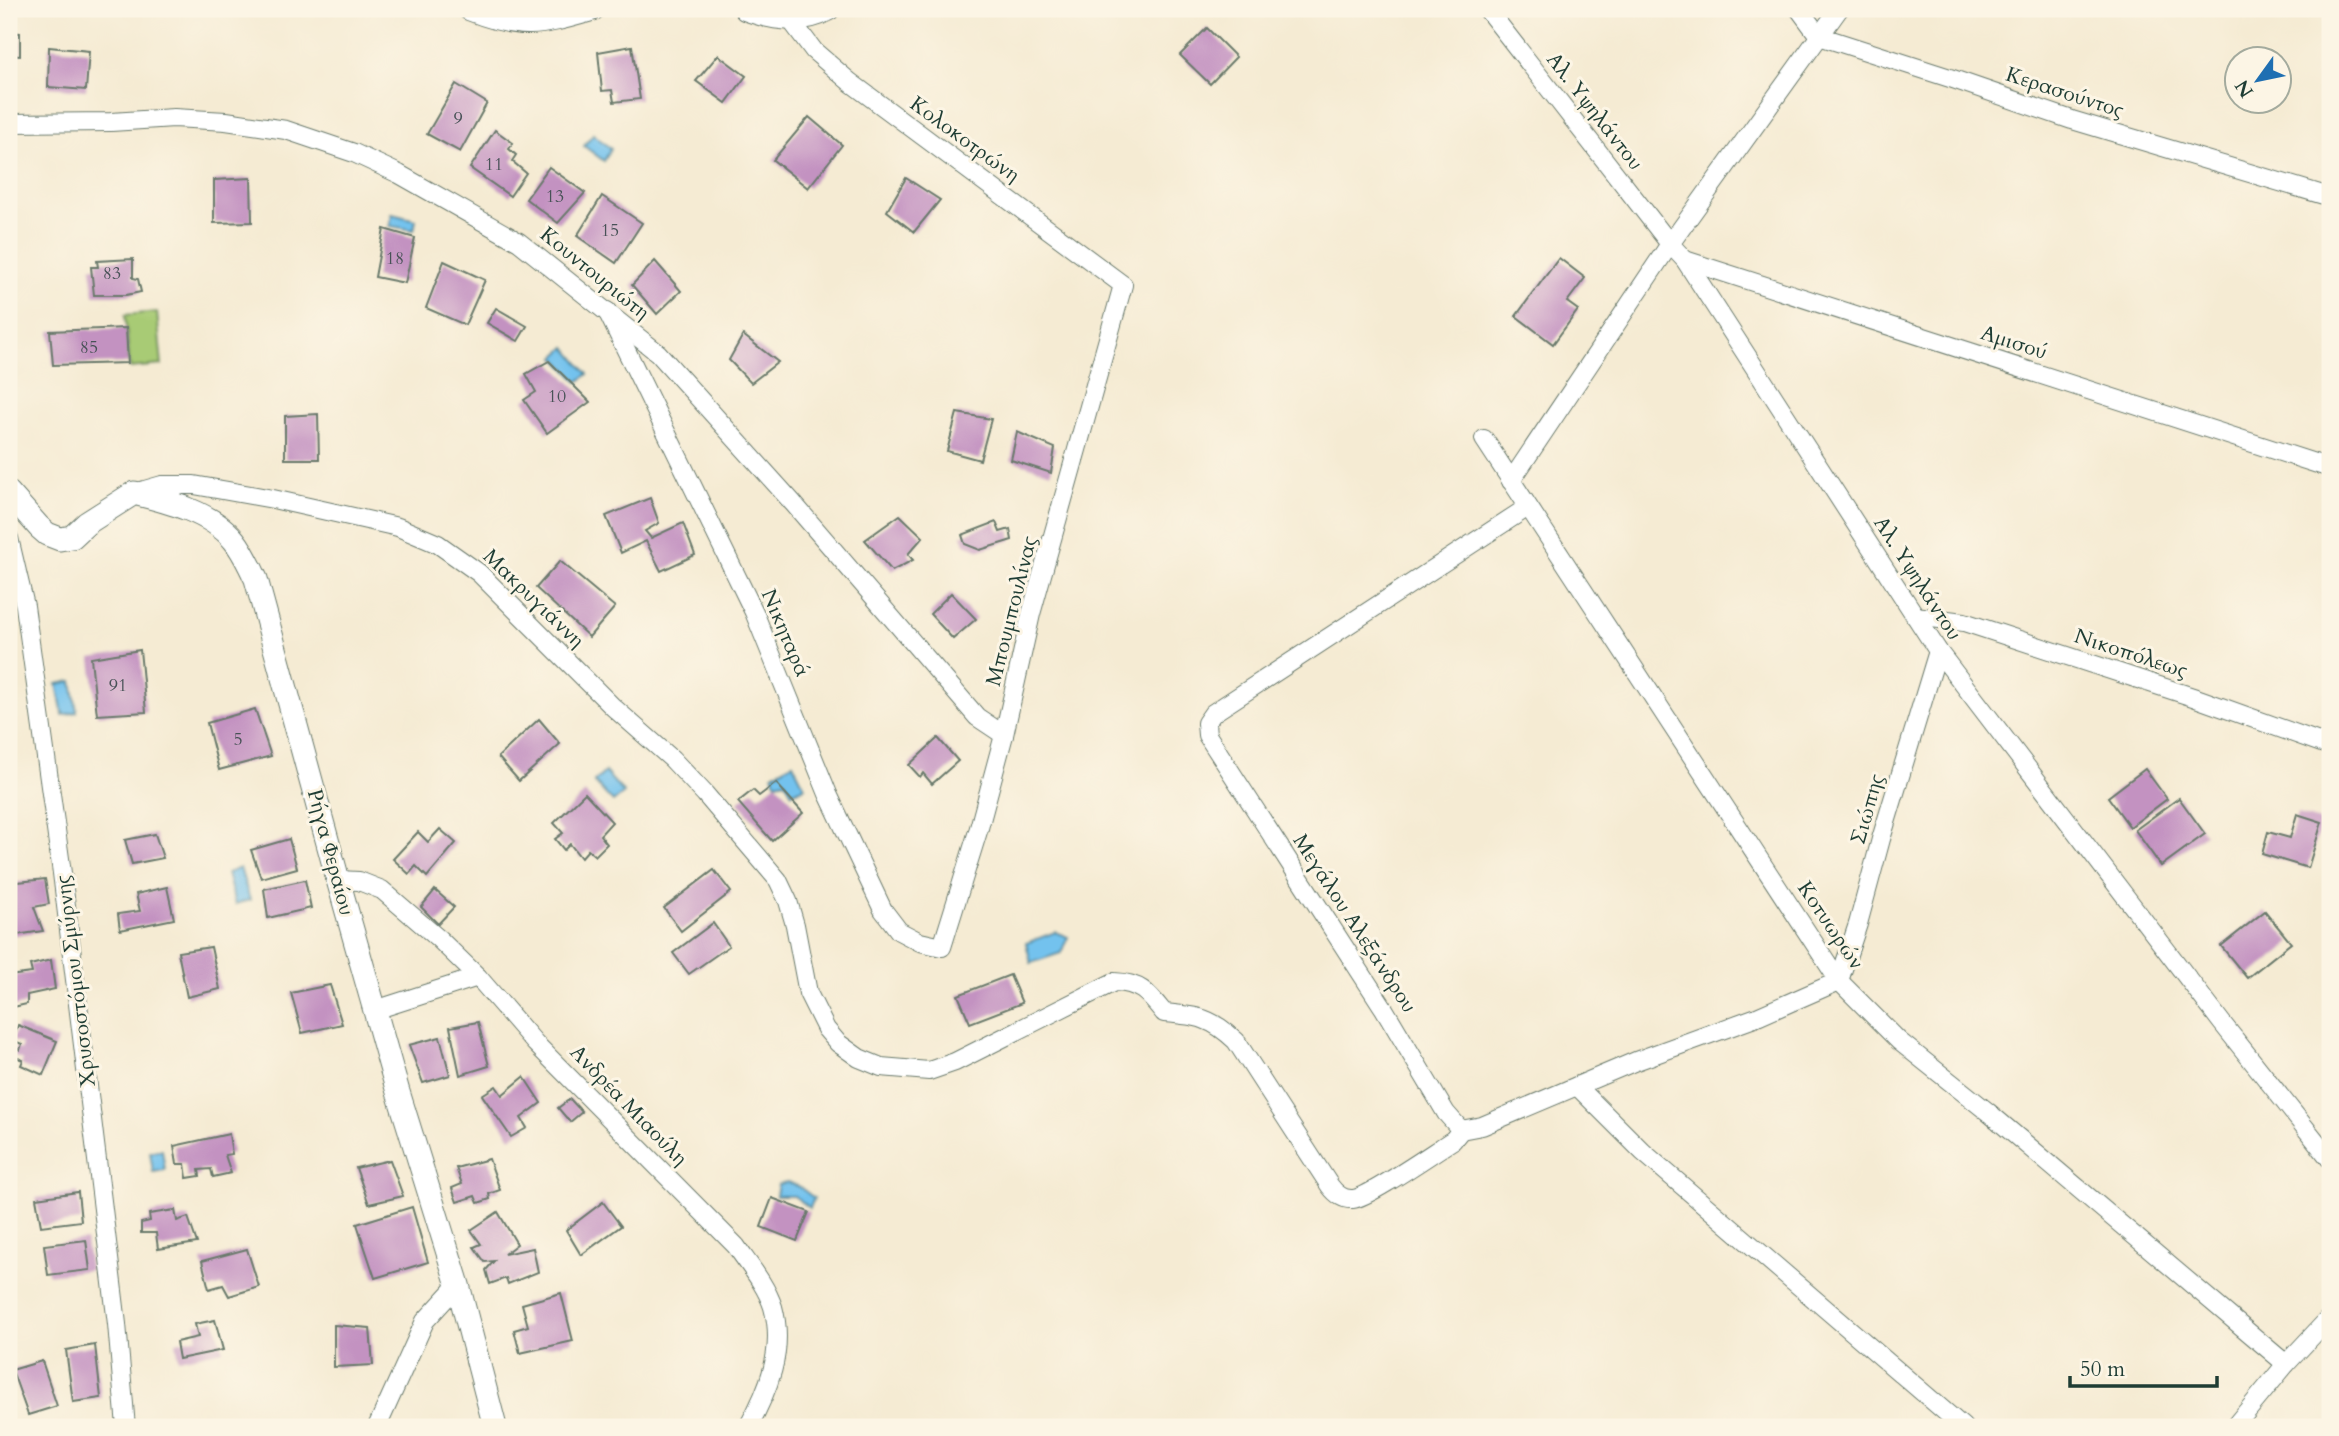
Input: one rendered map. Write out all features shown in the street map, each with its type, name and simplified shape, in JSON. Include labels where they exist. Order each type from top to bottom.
[{"type":"street","points":[[470,9],[515,23],[540,23],[593,9]]},
{"type":"street","points":[[746,9],[762,15],[790,19],[808,17],[828,9]]},
{"type":"street","points":[[1799,9],[1819,36]]},
{"type":"street","points":[[1511,481],[1670,244],[1839,9]]},
{"type":"street","name":"Αλ. Υψηλάντου","points":[[1495,11],[1670,244],[1685,260],[1938,650],[2214,1012],[2330,1159]]},
{"type":"street","name":"Κολοκοτρώνη","points":[[790,19],[814,51],[850,82],[1124,285]]},
{"type":"street","name":"Κερασούντος","points":[[1819,36],[2072,120],[2330,197]]},
{"type":"street","name":"Κουντουριώτη","points":[[9,123],[174,118],[226,121],[286,130],[354,153],[519,242],[658,353],[793,503],[977,717],[1004,735]]},
{"type":"street","name":"Αμισού","points":[[1685,260],[2330,468]]},
{"type":"street","name":"Μπουμπουλίνας","points":[[942,947],[979,828],[1004,735],[1031,614],[1124,285]]},
{"type":"street","name":"Νικηταρά","points":[[607,311],[754,612],[828,794],[883,910],[899,931],[920,942],[942,947]]},
{"type":"street","name":"Κοτυωρών","points":[[1484,439],[1839,981],[1899,1041],[1988,1112],[2286,1364]]},
{"type":"street","name":"Μακρυγιάννη","points":[[134,493],[162,485],[194,485],[273,499],[398,527],[438,544],[479,573],[612,707],[672,759],[778,880],[795,925],[808,993],[826,1029],[838,1043],[859,1058],[881,1068],[929,1071],[955,1062],[1114,982],[1131,983],[1149,993],[1164,1013],[1201,1017],[1219,1025],[1236,1041],[1330,1186],[1345,1199],[1363,1197],[1452,1139],[1461,1130]]},
{"type":"street","points":[[9,493],[39,527],[47,534],[60,539],[72,537],[87,523],[134,493]]},
{"type":"street","name":"Ρήγα Φεραίου","points":[[134,493],[178,505],[206,518],[233,539],[248,562],[260,592],[338,880],[458,1285],[495,1427]]},
{"type":"street","name":"Μεγάλου Αλεξάνδρου","points":[[1461,1130],[1446,1113],[1382,1007],[1207,735],[1206,723],[1213,713],[1528,507]]},
{"type":"street","name":"Χρυσοστόμου Σμύρνης","points":[[9,538],[25,606],[62,873],[117,1324],[126,1427]]},
{"type":"street","name":"Νικοπόλεως","points":[[1915,616],[1964,622],[2196,698],[2330,746]]},
{"type":"street","name":"Σιώπης","points":[[1839,981],[1938,650]]},
{"type":"street","name":"Ανδρέα Μιαούλη","points":[[338,880],[359,881],[382,890],[439,939],[478,977],[535,1043],[736,1246],[760,1280],[773,1307],[775,1334],[775,1366],[766,1394],[748,1427]]},
{"type":"street","points":[[375,1010],[478,977]]},
{"type":"street","points":[[1461,1130],[1482,1126],[1636,1061],[1758,1017],[1839,981]]},
{"type":"street","points":[[1577,1086],[1643,1152],[1963,1427]]},
{"type":"street","points":[[377,1427],[425,1321],[458,1285]]},
{"type":"street","points":[[2234,1427],[2286,1364],[2330,1317]]},
{"type":"green space","points":[[157,312],[162,365],[130,368],[125,315]]},
{"type":"water","points":[[593,134],[611,149],[604,161],[584,146]]},
{"type":"water","points":[[392,214],[416,220],[414,230],[390,226]]},
{"type":"water","points":[[566,347],[588,374],[578,382],[555,357]]},
{"type":"water","points":[[72,681],[77,712],[63,715],[57,684]]},
{"type":"water","points":[[793,763],[805,787],[792,793],[785,781],[776,783],[773,774]]},
{"type":"water","points":[[605,772],[624,793],[613,802],[594,782]]},
{"type":"water","points":[[240,868],[250,900],[235,904],[227,873]]},
{"type":"water","points":[[1055,932],[1068,937],[1061,953],[1031,963],[1026,943]]},
{"type":"water","points":[[162,1150],[165,1170],[153,1172],[150,1152]]},
{"type":"water","points":[[787,1182],[798,1186],[814,1198],[810,1208],[794,1196],[776,1196],[778,1184]]},
{"type":"building","points":[[1207,28],[1236,57],[1210,84],[1180,55]]},
{"type":"building","points":[[9,32],[20,33],[20,56],[9,55]]},
{"type":"building","points":[[632,46],[640,99],[614,102],[612,90],[602,91],[598,52]]},
{"type":"building","points":[[49,47],[89,51],[86,90],[48,87]]},
{"type":"building","points":[[718,55],[746,76],[726,103],[696,81]]},
{"type":"building","points":[[456,84],[487,103],[460,152],[427,134]]},
{"type":"building","points":[[809,117],[842,145],[808,188],[773,160]]},
{"type":"building","points":[[495,130],[513,143],[509,149],[516,155],[512,161],[526,173],[510,196],[470,168]]},
{"type":"building","points":[[549,167],[585,193],[558,223],[526,199]]},
{"type":"building","points":[[251,178],[252,222],[214,223],[214,180]]},
{"type":"building","points":[[906,178],[940,200],[914,232],[887,211]]},
{"type":"building","points":[[602,196],[642,223],[616,263],[577,236]]},
{"type":"building","points":[[384,229],[415,238],[405,283],[375,277]]},
{"type":"building","points":[[1559,258],[1585,278],[1567,302],[1578,310],[1553,344],[1516,316]]},
{"type":"building","points":[[133,259],[133,278],[138,279],[141,292],[94,295],[91,267],[98,267],[97,261]]},
{"type":"building","points":[[444,261],[485,280],[465,325],[426,308]]},
{"type":"building","points":[[655,261],[681,291],[657,314],[632,285]]},
{"type":"building","points":[[496,308],[527,326],[518,341],[487,323]]},
{"type":"building","points":[[126,328],[128,363],[53,365],[50,331]]},
{"type":"building","points":[[743,335],[778,362],[751,383],[729,360]]},
{"type":"building","points":[[549,361],[590,402],[547,433],[524,400],[536,392],[526,374]]},
{"type":"building","points":[[957,413],[991,419],[980,460],[947,451]]},
{"type":"building","points":[[318,414],[319,459],[285,459],[285,416]]},
{"type":"building","points":[[1017,432],[1055,448],[1051,473],[1011,460]]},
{"type":"building","points":[[650,498],[659,523],[645,531],[651,538],[683,523],[695,555],[661,571],[646,541],[621,553],[606,516]]},
{"type":"building","points":[[900,515],[923,537],[908,554],[913,560],[892,571],[865,540]]},
{"type":"building","points":[[996,522],[1000,532],[1010,529],[1012,540],[980,550],[965,544],[962,535]]},
{"type":"building","points":[[560,561],[615,607],[589,637],[536,588]]},
{"type":"building","points":[[951,593],[976,619],[953,639],[930,614]]},
{"type":"building","points":[[140,650],[146,712],[97,715],[91,658]]},
{"type":"building","points":[[255,709],[271,756],[219,770],[207,723]]},
{"type":"building","points":[[539,719],[560,744],[519,781],[498,757]]},
{"type":"building","points":[[938,738],[958,761],[932,784],[923,773],[920,777],[909,765]]},
{"type":"building","points":[[2145,769],[2167,799],[2130,827],[2108,797]]},
{"type":"building","points":[[776,783],[803,813],[772,841],[738,802],[753,790],[759,796]]},
{"type":"building","points":[[585,793],[612,822],[600,835],[607,844],[595,856],[588,850],[581,858],[570,844],[564,850],[555,839],[563,833],[554,823]]},
{"type":"building","points":[[2179,798],[2205,834],[2161,866],[2135,830]]},
{"type":"building","points":[[2297,814],[2322,822],[2308,868],[2262,854],[2268,832],[2290,838]]},
{"type":"building","points":[[440,829],[456,843],[427,877],[416,866],[409,874],[393,859],[418,832],[428,842]]},
{"type":"building","points":[[155,834],[163,858],[132,864],[125,840]]},
{"type":"building","points":[[289,839],[297,868],[261,878],[251,850]]},
{"type":"building","points":[[714,870],[731,892],[681,931],[664,908]]},
{"type":"building","points":[[45,879],[49,904],[34,907],[43,931],[9,936],[9,883]]},
{"type":"building","points":[[305,880],[311,908],[268,918],[264,889]]},
{"type":"building","points":[[167,887],[174,919],[120,930],[118,914],[140,911],[136,894]]},
{"type":"building","points":[[435,890],[454,907],[438,924],[421,907]]},
{"type":"building","points":[[2265,911],[2291,943],[2247,978],[2221,946]]},
{"type":"building","points":[[713,923],[729,946],[689,974],[673,953]]},
{"type":"building","points":[[211,947],[220,989],[187,997],[178,952]]},
{"type":"building","points":[[51,960],[55,989],[27,995],[27,1004],[9,1008],[9,976],[32,973],[30,965]]},
{"type":"building","points":[[1010,975],[1022,1003],[970,1023],[958,995]]},
{"type":"building","points":[[330,985],[342,1024],[302,1033],[291,993]]},
{"type":"building","points":[[478,1022],[489,1066],[460,1075],[450,1027]]},
{"type":"building","points":[[18,1025],[57,1041],[43,1075],[21,1065],[23,1060],[13,1056],[15,1047],[20,1050],[22,1044],[12,1040]]},
{"type":"building","points":[[440,1037],[450,1075],[423,1083],[409,1045]]},
{"type":"building","points":[[524,1077],[541,1103],[521,1118],[527,1128],[511,1137],[482,1095],[496,1086],[502,1095]]},
{"type":"building","points":[[570,1099],[582,1112],[570,1122],[558,1108]]},
{"type":"building","points":[[229,1134],[232,1154],[225,1155],[231,1173],[213,1177],[211,1169],[199,1170],[200,1176],[187,1178],[185,1164],[177,1164],[174,1146]]},
{"type":"building","points":[[489,1159],[500,1190],[489,1194],[490,1199],[478,1203],[475,1196],[457,1202],[452,1188],[462,1184],[456,1168]]},
{"type":"building","points":[[390,1160],[403,1196],[369,1204],[356,1168]]},
{"type":"building","points":[[78,1192],[81,1221],[41,1226],[36,1198]]},
{"type":"building","points":[[772,1198],[809,1212],[797,1241],[761,1227]]},
{"type":"building","points":[[603,1202],[621,1226],[581,1255],[566,1230]]},
{"type":"building","points":[[412,1207],[428,1262],[375,1278],[357,1224]]},
{"type":"building","points":[[175,1210],[177,1221],[188,1217],[197,1243],[158,1249],[156,1233],[141,1233],[141,1223],[150,1221],[149,1214]]},
{"type":"building","points":[[498,1212],[517,1244],[504,1254],[533,1248],[538,1272],[508,1284],[506,1278],[490,1284],[486,1270],[494,1261],[485,1262],[474,1247],[481,1244],[471,1230]]},
{"type":"building","points":[[86,1240],[90,1270],[48,1275],[44,1245]]},
{"type":"building","points":[[247,1249],[259,1287],[229,1296],[223,1285],[209,1289],[202,1261]]},
{"type":"building","points":[[561,1293],[573,1341],[520,1353],[514,1330],[528,1326],[522,1304]]},
{"type":"building","points":[[215,1320],[223,1350],[179,1359],[176,1342],[198,1337],[195,1324]]},
{"type":"building","points":[[334,1325],[370,1328],[373,1365],[334,1367]]},
{"type":"building","points":[[95,1345],[101,1398],[73,1402],[66,1350]]},
{"type":"building","points":[[42,1361],[57,1406],[28,1415],[12,1370]]}]
